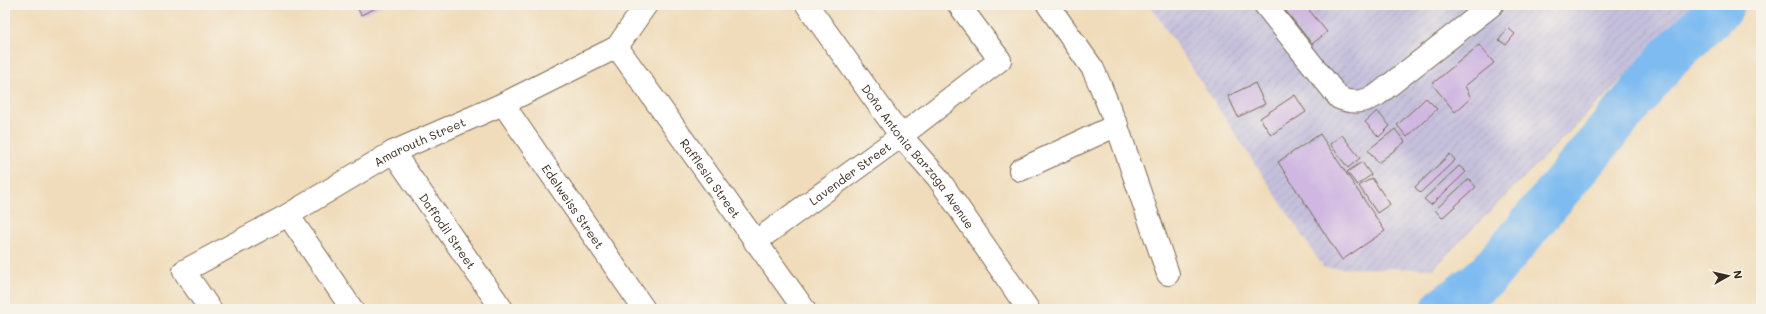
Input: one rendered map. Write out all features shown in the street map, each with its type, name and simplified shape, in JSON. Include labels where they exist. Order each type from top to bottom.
[{"type":"street","name":"Amarouth Street","points":[[210,309],[184,272],[288,215],[393,152],[503,104],[617,47],[646,5]]},
{"type":"street","name":"Doña Antonia Barzaga Avenue","points":[[807,5],[901,136],[938,178],[1028,309]]},
{"type":"street","name":"Lavender Street","points":[[755,242],[901,136],[1000,60],[959,5]]},
{"type":"street","points":[[1048,5],[1093,69],[1117,125],[1168,274]]},
{"type":"street","points":[[1265,5],[1339,98],[1347,102],[1366,101],[1377,95],[1492,5]]},
{"type":"street","name":"Rafflesia Street","points":[[617,47],[804,309]]},
{"type":"street","name":"Edelweiss Street","points":[[503,104],[644,309]]},
{"type":"street","points":[[1020,170],[1117,125]]},
{"type":"street","name":"Daffodil Street","points":[[393,152],[502,309]]},
{"type":"street","points":[[288,215],[352,309]]},
{"type":"shaded area","points":[[1150,5],[1695,5],[1433,269],[1324,268]]},
{"type":"building","points":[[356,5],[382,5],[361,15]]},
{"type":"building","points":[[1281,5],[1305,5],[1327,32],[1312,44]]},
{"type":"building","points":[[1508,28],[1515,34],[1506,45],[1499,40]]},
{"type":"building","points":[[1479,45],[1494,63],[1465,86],[1471,98],[1455,112],[1432,84]]},
{"type":"building","points":[[1255,83],[1265,104],[1238,117],[1228,96]]},
{"type":"building","points":[[1295,95],[1306,112],[1271,135],[1260,118]]},
{"type":"building","points":[[1426,98],[1437,109],[1407,137],[1397,125]]},
{"type":"building","points":[[1377,111],[1390,126],[1379,137],[1365,122]]},
{"type":"building","points":[[1395,129],[1405,142],[1378,163],[1368,150]]},
{"type":"building","points":[[1320,134],[1385,231],[1342,260],[1278,162]]},
{"type":"building","points":[[1342,135],[1360,158],[1348,168],[1330,144]]},
{"type":"building","points":[[1450,154],[1455,160],[1420,193],[1415,187]]},
{"type":"building","points":[[1362,162],[1371,175],[1357,185],[1347,172]]},
{"type":"building","points":[[1459,166],[1466,172],[1431,205],[1424,199]]},
{"type":"building","points":[[1372,178],[1390,204],[1377,213],[1359,186]]},
{"type":"building","points":[[1469,179],[1476,187],[1442,218],[1435,210]]},
{"type":"waterway","points":[[1443,309],[1488,275],[1669,58],[1723,5]]}]
